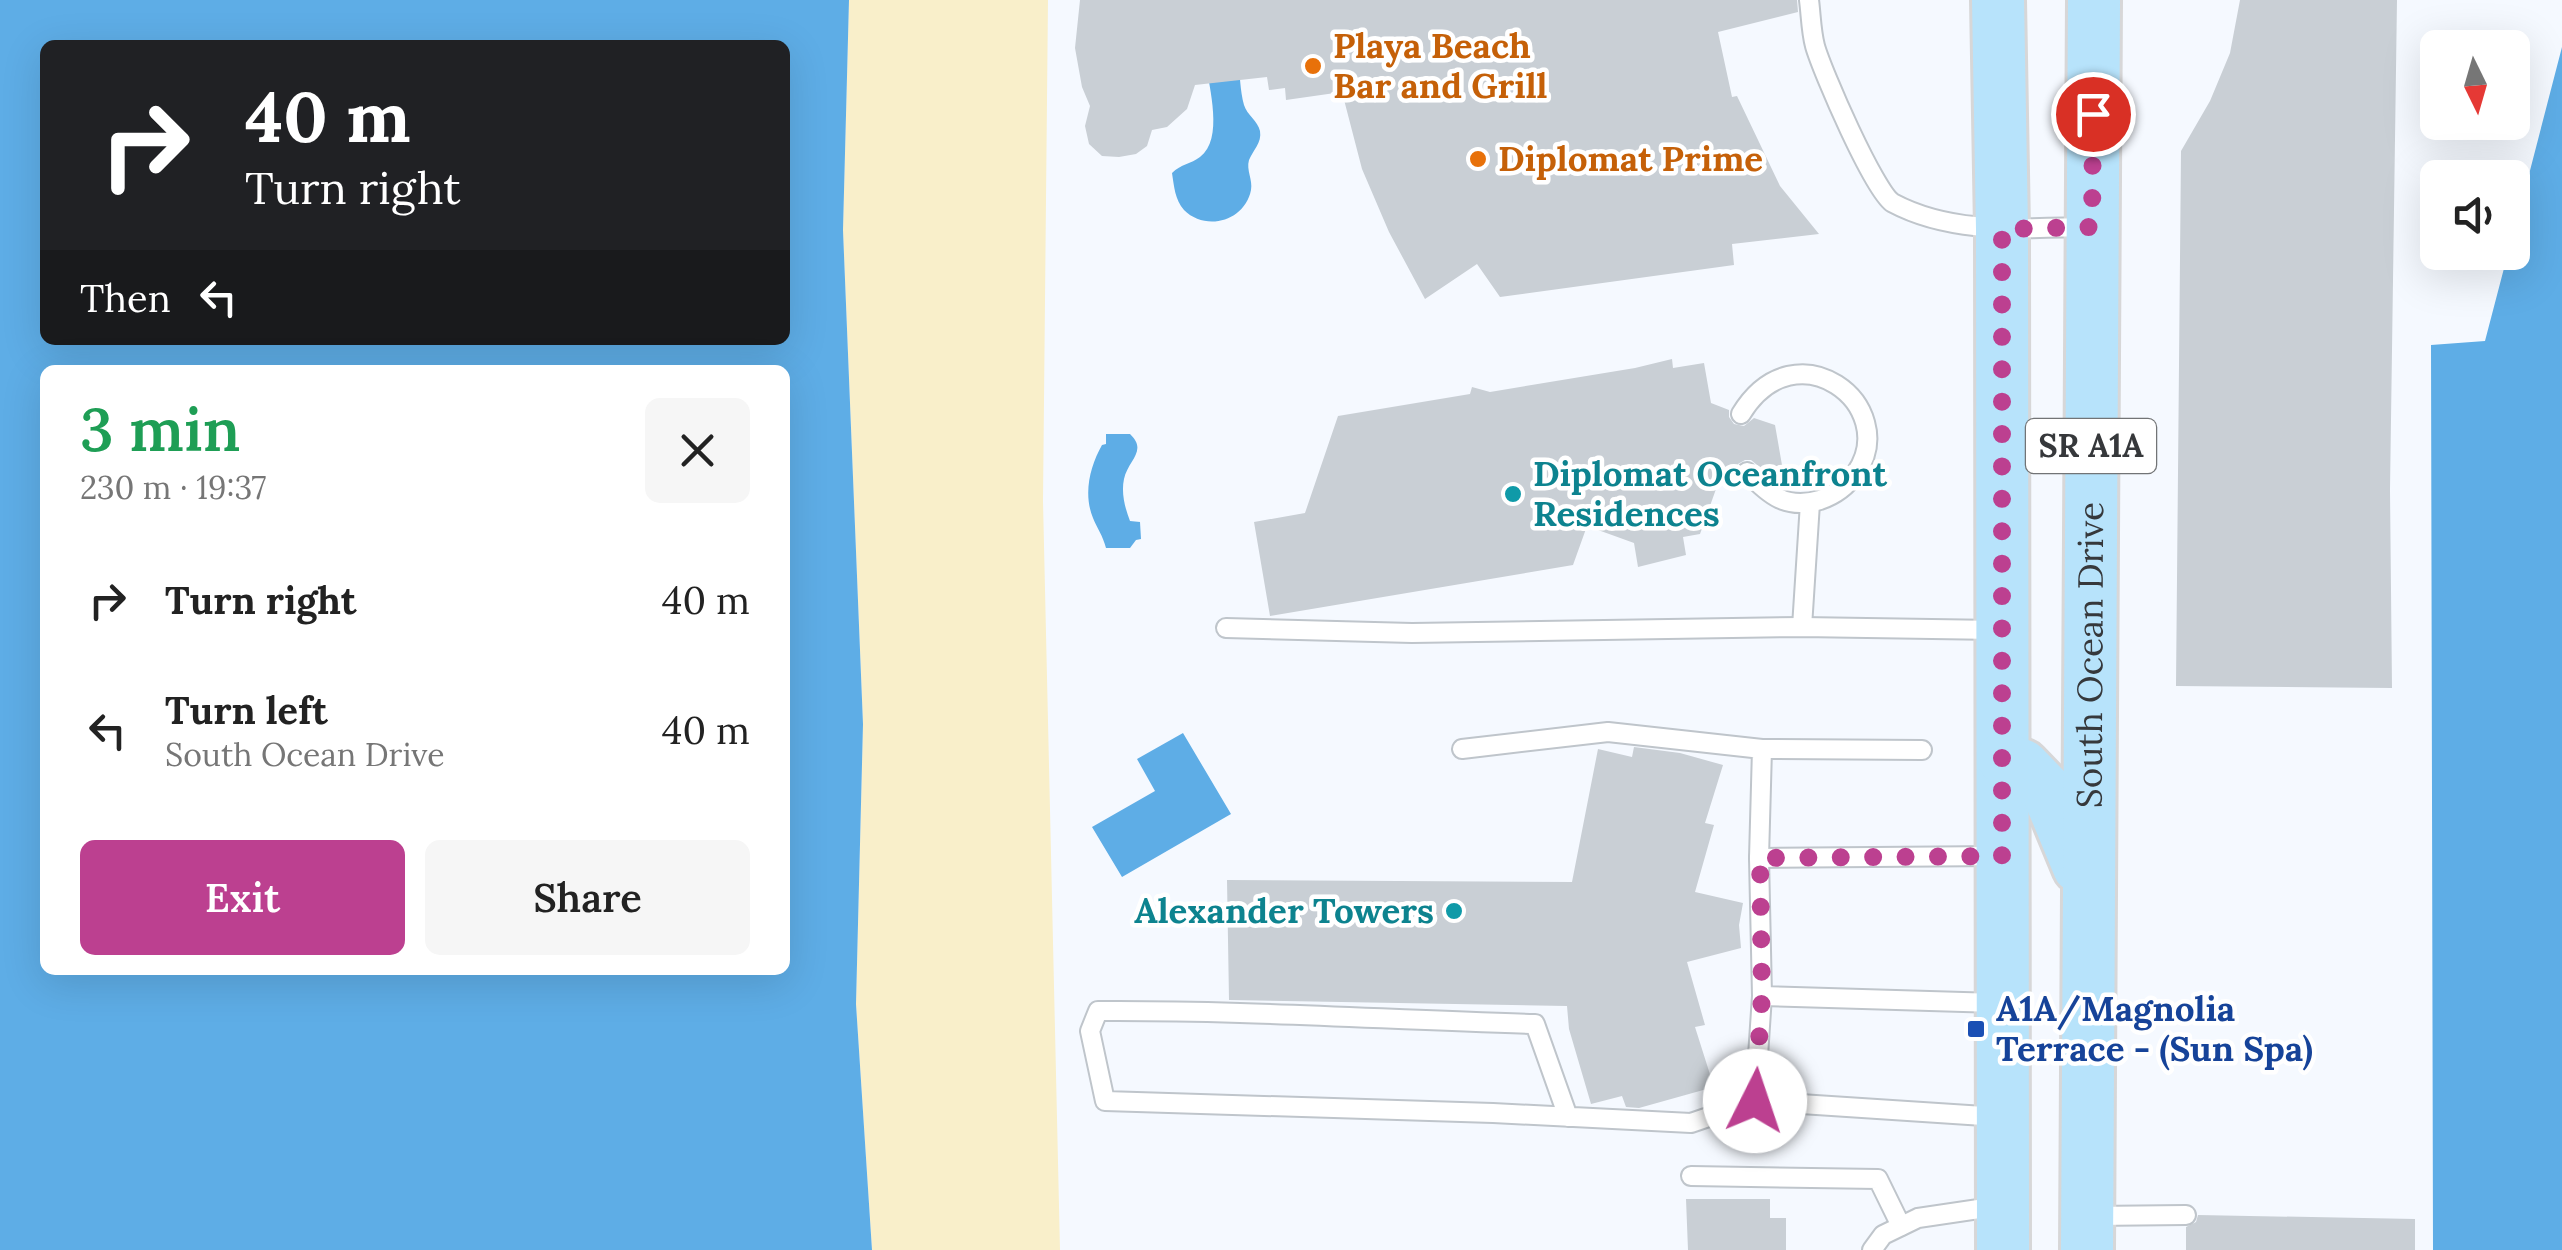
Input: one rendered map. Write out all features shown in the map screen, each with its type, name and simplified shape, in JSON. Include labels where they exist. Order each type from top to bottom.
[{"type":"main road","name":"SR A1A","points":[[1998,0],[2002,229],[2003,1228]]},
{"type":"main road","name":"South Ocean Drive","points":[[2087,1233],[2094,0]]},
{"type":"main road","points":[[2002,758],[2023,766],[2048,792],[2088,892]]},
{"type":"lane","points":[[1809,0],[1815,45],[1854,141],[1889,202],[1941,222],[2002,229],[2092,227]]},
{"type":"lane","points":[[1741,414],[1768,383],[1788,375],[1809,374],[1829,380],[1846,392],[1859,408],[1866,428],[1866,448],[1859,468],[1830,496],[1810,503],[1787,502],[1767,494],[1747,472]]},
{"type":"lane","points":[[1802,627],[1810,503]]},
{"type":"lane","points":[[1226,628],[1412,633],[1802,627],[2002,630]]},
{"type":"lane","points":[[1462,749],[1608,732],[1762,748],[1922,750]]},
{"type":"lane","points":[[1755,1101],[1762,996],[1762,748]]},
{"type":"lane","points":[[1760,858],[2002,856]]},
{"type":"lane","points":[[1762,996],[2002,1003]]},
{"type":"lane","points":[[1568,1117],[1536,1024],[1183,1010],[1098,1011],[1090,1031],[1105,1102],[1691,1123],[1755,1101],[2003,1117]]},
{"type":"lane","points":[[1692,1176],[1878,1179],[1902,1226]]},
{"type":"lane","points":[[2087,1233],[2186,1214]]},
{"type":"lane","points":[[1872,1250],[1883,1235],[1918,1218],[2003,1228]]},
{"type":"sand","points":[[849,0],[1048,0],[1043,501],[1060,1250],[872,1250],[856,1004],[863,724],[843,230]]},
{"type":"water","points":[[0,0],[849,0],[843,230],[863,724],[856,1004],[872,1250],[0,1250]]},
{"type":"water","points":[[2562,47],[2562,1250],[2433,1250],[2431,345],[2485,341],[2504,270],[2530,270],[2530,170]]},
{"type":"water","points":[[1238,58],[1244,105],[1260,131],[1248,164],[1251,190],[1233,216],[1203,221],[1181,206],[1172,173],[1200,157],[1211,138],[1213,113],[1206,63]]},
{"type":"water","points":[[1106,434],[1130,434],[1137,446],[1123,484],[1130,521],[1140,522],[1141,539],[1130,548],[1106,548],[1090,509],[1091,471],[1102,445],[1106,444]]},
{"type":"water","points":[[1183,733],[1231,814],[1122,877],[1092,827],[1155,791],[1137,759]]},
{"type":"building","points":[[1080,0],[1797,0],[1798,12],[1718,32],[1732,97],[1737,96],[1780,186],[1819,234],[1732,244],[1734,265],[1500,297],[1477,264],[1425,299],[1389,232],[1362,169],[1342,92],[1286,100],[1285,88],[1269,90],[1267,77],[1195,85],[1187,109],[1167,127],[1152,130],[1147,146],[1136,154],[1102,156],[1089,144],[1085,126],[1090,106],[1075,48]]},
{"type":"building","points":[[2240,0],[2397,0],[2390,490],[2392,688],[2176,686],[2181,151],[2210,101],[2230,53]]},
{"type":"building","name":"Diplomat Oceanfront Residences","points":[[1672,359],[1673,368],[1704,363],[1711,403],[1729,410],[1734,424],[1744,426],[1754,418],[1775,425],[1782,465],[1762,469],[1745,460],[1738,464],[1735,473],[1721,475],[1700,534],[1683,537],[1686,555],[1638,567],[1634,543],[1587,526],[1573,565],[1270,616],[1254,522],[1305,513],[1338,416],[1470,394],[1472,387],[1490,392]]},
{"type":"building","name":"Alexander Towers","points":[[1634,747],[1680,753],[1723,765],[1705,823],[1714,825],[1695,892],[1743,903],[1739,925],[1741,948],[1687,962],[1705,1025],[1695,1027],[1714,1087],[1639,1108],[1626,1107],[1622,1096],[1591,1104],[1569,1029],[1567,1006],[1229,1000],[1227,880],[1572,882],[1598,749],[1632,757]]},
{"type":"building","points":[[1686,1199],[1770,1199],[1770,1218],[1786,1218],[1786,1250],[1688,1250]]},
{"type":"building","points":[[2198,1215],[2415,1219],[2415,1250],[2186,1250],[2186,1227],[2196,1222]]},
{"type":"place","name":"Playa Beach Bar and Grill","points":[[1313,66]]},
{"type":"place","name":"Diplomat Prime","points":[[1478,159]]},
{"type":"place","name":"Diplomat Oceanfront Residences","points":[[1513,494]]},
{"type":"place","name":"Alexander Towers","points":[[1454,911]]},
{"type":"place","name":"A1A/Magnolia Terrace - (Sun Spa)","points":[[1976,1029]]},
{"type":"route","points":[[1755,1101],[1762,996],[1760,858],[2002,856],[2002,229],[2092,227],[2093,114]]}]
